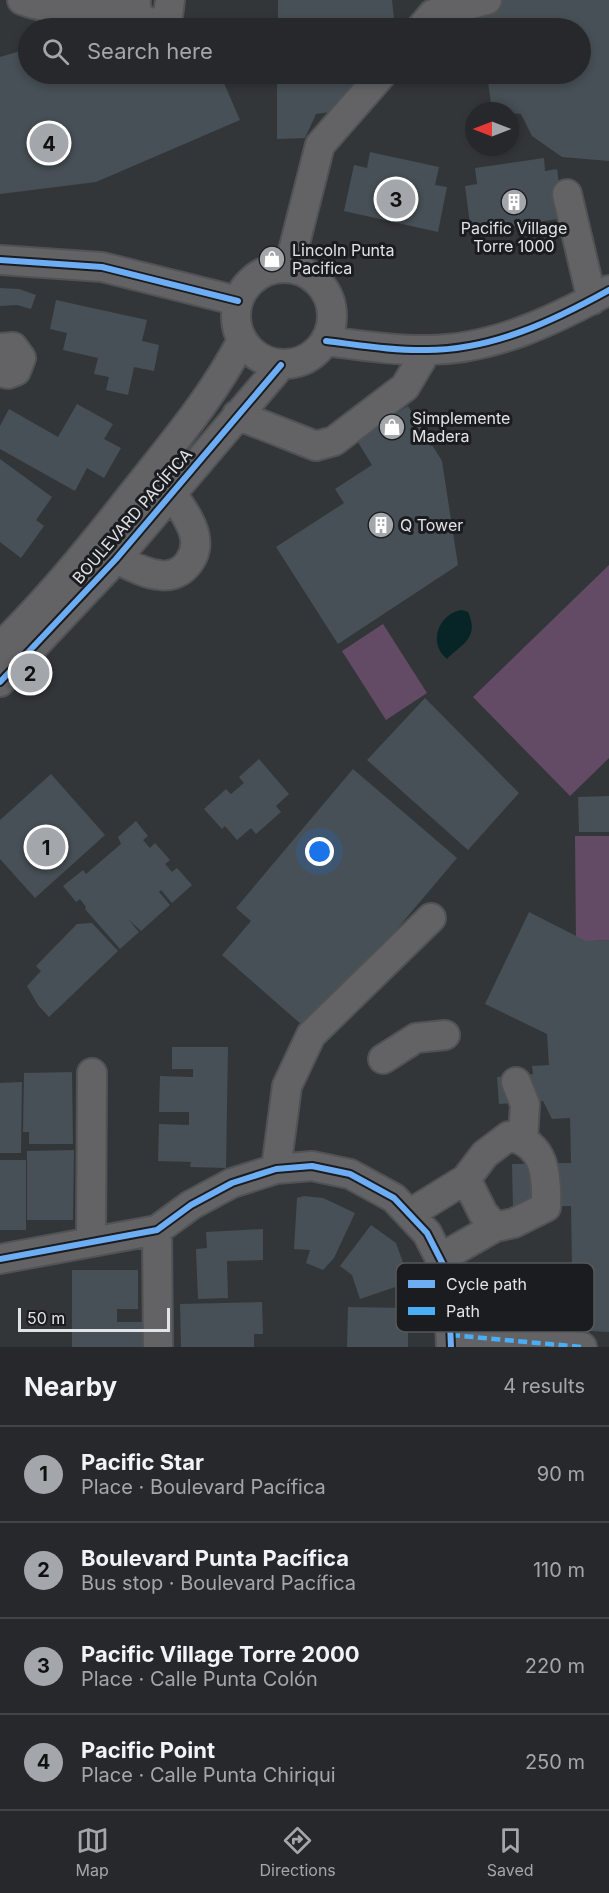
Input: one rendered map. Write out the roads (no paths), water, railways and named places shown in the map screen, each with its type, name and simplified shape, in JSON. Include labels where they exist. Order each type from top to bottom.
[{"type":"street","points":[[22,0],[36,5],[112,14],[134,10],[136,3]]},
{"type":"street","points":[[165,18],[168,16],[170,0]]},
{"type":"street","points":[[430,18],[433,14],[474,2]]},
{"type":"street","points":[[136,3],[140,18]]},
{"type":"street","points":[[289,267],[320,145],[373,84]]},
{"type":"street","points":[[326,341],[427,350],[463,347],[504,338],[600,295],[567,194]]},
{"type":"street","points":[[0,260],[102,267],[238,301]]},
{"type":"street","points":[[289,267],[304,271],[318,281],[327,294],[332,309],[332,326],[326,341],[307,359],[281,365],[258,357],[242,340],[237,321],[238,301],[246,287],[258,276],[272,269],[289,267]]},
{"type":"street","name":"BOULEVARD PACÍFICA","points":[[0,647],[32,616],[182,432],[225,374],[242,340]]},
{"type":"street","points":[[0,348],[13,347],[21,358],[16,371],[8,374],[0,372]]},
{"type":"street","points":[[237,415],[316,446],[334,441],[405,387],[427,350]]},
{"type":"street","name":"BOULEVARD PACÍFICA","points":[[0,682],[116,559],[281,365]]},
{"type":"street","points":[[116,559],[162,576],[183,570],[193,558],[196,539],[192,524],[171,493]]},
{"type":"street","points":[[276,1169],[287,1086],[311,1035],[431,918]]},
{"type":"street","points":[[383,1059],[416,1038],[446,1035]]},
{"type":"street","points":[[91,1242],[92,1073]]},
{"type":"street","points":[[516,1082],[525,1104],[523,1139]]},
{"type":"street","points":[[411,1213],[466,1179],[485,1154],[509,1136],[523,1139],[542,1160],[547,1180],[546,1207],[513,1223],[495,1227],[441,1258]]},
{"type":"street","points":[[0,1259],[157,1230],[191,1205],[232,1183],[276,1169],[312,1167],[350,1174],[394,1198],[428,1233],[443,1263]]},
{"type":"street","points":[[466,1179],[483,1213],[495,1227]]},
{"type":"street","points":[[157,1230],[158,1347]]},
{"type":"street","points":[[451,1341],[582,1347]]},
{"type":"water","points":[[462,610],[468,612],[472,629],[463,645],[447,659],[438,645],[438,630],[447,617]]},
{"type":"place","name":"Pacific Point","points":[[49,143]]},
{"type":"place","name":"Pacific Village Torre 2000","points":[[396,199]]},
{"type":"place","name":"Pacific Village Torre 1000","points":[[514,202]]},
{"type":"place","name":"Lincoln Punta Pacifica","points":[[272,259]]},
{"type":"place","name":"Simplemente Madera","points":[[392,427]]},
{"type":"place","name":"Q Tower","points":[[381,525]]},
{"type":"place","name":"Boulevard Punta Pacífica","points":[[30,673]]},
{"type":"place","name":"Pacific Star","points":[[46,847]]}]
